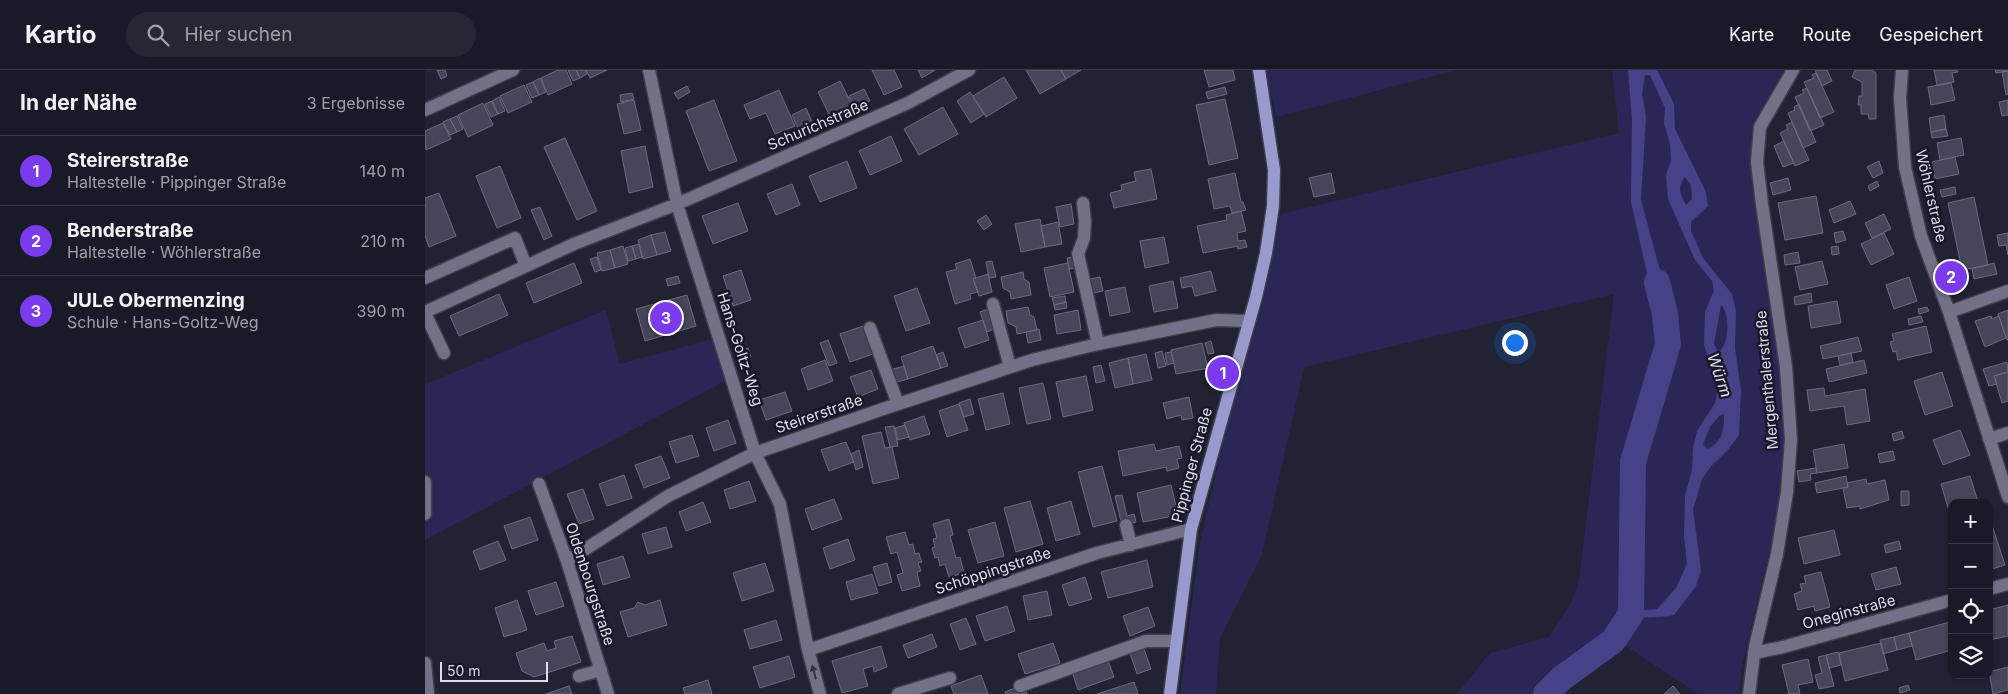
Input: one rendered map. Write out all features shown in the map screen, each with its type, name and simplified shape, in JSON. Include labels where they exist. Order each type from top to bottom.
[{"type":"main road","name":"Pippinger Straße","points":[[1170,694],[1191,530],[1249,321],[1266,253],[1273,206],[1274,170],[1259,70]]},
{"type":"street","points":[[425,110],[513,70]]},
{"type":"street","name":"Hans-Goltz-Weg","points":[[649,70],[677,204],[755,453],[779,504],[808,650],[820,694]]},
{"type":"street","name":"Schurichstraße","points":[[425,312],[574,244],[677,204],[908,103],[969,70]]},
{"type":"street","name":"Mergenthalerstraße","points":[[1749,694],[1754,653],[1777,554],[1787,492],[1791,440],[1783,349],[1757,162],[1760,127],[1793,70]]},
{"type":"street","name":"Wöhlerstraße","points":[[1902,70],[1899,98],[1905,167],[1921,236],[1949,312],[2008,497]]},
{"type":"street","points":[[1083,203],[1084,238],[1078,254],[1098,344]]},
{"type":"street","points":[[425,278],[515,238],[526,266]]},
{"type":"street","points":[[1949,312],[2008,291]]},
{"type":"street","points":[[993,304],[1010,367]]},
{"type":"street","points":[[425,312],[444,353]]},
{"type":"street","name":"Steirerstraße","points":[[567,561],[667,496],[755,453],[1010,367],[1098,344],[1215,320],[1249,321]]},
{"type":"street","points":[[869,328],[883,360],[898,404]]},
{"type":"street","points":[[1989,439],[2008,433]]},
{"type":"street","points":[[425,482],[425,514]]},
{"type":"street","name":"Oldenbourgstraße","points":[[539,484],[567,561],[608,694]]},
{"type":"street","points":[[1126,525],[1131,545]]},
{"type":"street","name":"Schöppingstraße","points":[[808,650],[1097,553],[1191,530]]},
{"type":"street","points":[[1992,589],[2008,584]]},
{"type":"street","name":"Oneginstraße","points":[[1754,653],[1783,647],[1948,601]]},
{"type":"street","points":[[1020,686],[1146,641],[1176,641]]},
{"type":"street","points":[[425,663],[428,694]]},
{"type":"street","points":[[579,676],[601,670]]},
{"type":"street","points":[[898,694],[950,678]]},
{"type":"shaded area","points":[[1266,70],[1457,70],[1276,117]]},
{"type":"shaded area","points":[[1612,70],[1783,70],[1755,129],[1750,163],[1778,358],[1787,448],[1775,529],[1741,670],[1740,694],[1698,694],[1617,640],[1568,676],[1549,694],[1457,694],[1490,653],[1549,637],[1571,603],[1579,580],[1614,294],[1304,367],[1262,555],[1220,638],[1216,694],[1180,694],[1200,543],[1225,434],[1264,299],[1281,214],[1619,133]]},
{"type":"shaded area","points":[[606,310],[620,364],[713,339],[720,341],[725,381],[425,540],[425,384]]},
{"type":"water","points":[[1628,70],[1657,70],[1674,104],[1675,129],[1706,192],[1708,206],[1691,222],[1691,231],[1703,258],[1732,294],[1736,312],[1735,348],[1741,390],[1739,435],[1702,479],[1693,509],[1701,570],[1696,586],[1674,615],[1634,619],[1635,611],[1657,609],[1676,588],[1687,564],[1684,536],[1685,496],[1692,470],[1693,448],[1697,431],[1715,403],[1718,388],[1704,345],[1705,312],[1714,290],[1712,281],[1695,260],[1668,199],[1666,175],[1671,161],[1670,144],[1664,123],[1665,108],[1650,75],[1645,75],[1642,94],[1646,116],[1641,200],[1672,315],[1657,318],[1631,202],[1632,120]],"holes":[[[1685,177],[1691,185],[1692,199],[1686,205],[1680,191]],[[1721,305],[1726,314],[1727,336],[1722,349],[1718,352],[1714,344]],[[1724,414],[1724,425],[1721,435],[1716,443],[1707,449],[1703,444],[1710,427],[1720,415]]]},
{"type":"building","points":[[437,70],[445,70],[447,76],[441,79]]},
{"type":"building","points":[[558,70],[566,70],[572,84],[548,95],[541,78]]},
{"type":"building","points":[[568,70],[576,70],[580,78],[573,81]]},
{"type":"building","points":[[576,70],[585,70],[587,74],[580,78]]},
{"type":"building","points":[[586,70],[607,70],[590,78]]},
{"type":"building","points":[[872,70],[894,70],[902,87],[884,95]]},
{"type":"building","points":[[918,70],[935,70],[922,78]]},
{"type":"building","points":[[1026,70],[1061,70],[1066,79],[1040,94]]},
{"type":"building","points":[[1061,70],[1081,70],[1066,79]]},
{"type":"building","points":[[1204,70],[1233,70],[1235,80],[1209,87]]},
{"type":"building","points":[[1815,70],[1827,70],[1832,81],[1822,86]]},
{"type":"building","points":[[1855,70],[1872,70],[1876,73],[1876,119],[1869,119],[1868,114],[1861,114],[1861,105],[1858,105],[1859,96],[1862,96],[1862,82],[1852,77]]},
{"type":"building","points":[[1934,70],[1957,70],[1958,72],[1952,73],[1954,82],[1937,85]]},
{"type":"building","points":[[1995,70],[2008,70],[2008,71],[1996,73]]},
{"type":"building","points":[[2008,71],[2008,94],[2006,95],[2002,72]]},
{"type":"building","points":[[1816,73],[1834,112],[1820,118],[1804,82],[1814,78],[1812,75]]},
{"type":"building","points":[[1004,77],[1017,98],[986,117],[973,96]]},
{"type":"building","points":[[540,78],[546,92],[539,95],[533,82]]},
{"type":"building","points":[[840,81],[853,107],[831,118],[818,92]]},
{"type":"building","points":[[533,82],[539,95],[532,98],[526,85]]},
{"type":"building","points":[[1951,83],[1955,100],[1931,105],[1928,87]]},
{"type":"building","points":[[524,85],[532,102],[508,113],[500,96]]},
{"type":"building","points":[[687,86],[690,92],[678,99],[674,93]]},
{"type":"building","points":[[1225,87],[1227,94],[1208,99],[1206,92]]},
{"type":"building","points":[[1807,88],[1824,125],[1810,131],[1795,97],[1804,93],[1802,90]]},
{"type":"building","points":[[864,89],[870,101],[855,109],[849,96]]},
{"type":"building","points":[[779,90],[795,126],[775,134],[766,113],[750,119],[744,105]]},
{"type":"building","points":[[970,92],[984,114],[971,123],[957,101]]},
{"type":"building","points":[[632,93],[634,99],[621,102],[620,95]]},
{"type":"building","points":[[499,97],[505,111],[498,114],[492,101]]},
{"type":"building","points":[[1225,99],[1238,158],[1209,165],[1196,105]]},
{"type":"building","points":[[634,100],[641,130],[624,134],[617,104]]},
{"type":"building","points":[[714,100],[737,161],[709,171],[686,111]]},
{"type":"building","points":[[2008,100],[2008,115],[2002,116],[1999,102]]},
{"type":"building","points":[[492,101],[498,114],[491,117],[485,104]]},
{"type":"building","points":[[483,103],[493,125],[468,137],[458,115]]},
{"type":"building","points":[[1799,104],[1816,142],[1803,148],[1788,113],[1795,110],[1794,107]]},
{"type":"building","points":[[943,107],[958,134],[919,155],[904,129]]},
{"type":"building","points":[[806,108],[815,129],[801,135],[792,115]]},
{"type":"building","points":[[1944,115],[1946,129],[1931,132],[1929,118]]},
{"type":"building","points":[[457,116],[463,129],[457,132],[450,119]]},
{"type":"building","points":[[450,119],[457,132],[450,135],[443,122]]},
{"type":"building","points":[[1792,122],[1809,160],[1795,166],[1780,133],[1788,129],[1786,125]]},
{"type":"building","points":[[443,123],[451,139],[426,150],[425,131]]},
{"type":"building","points":[[1946,129],[1948,136],[1932,138],[1931,132]]},
{"type":"building","points":[[891,136],[902,161],[870,175],[859,151]]},
{"type":"building","points":[[565,138],[597,211],[577,220],[544,147]]},
{"type":"building","points":[[1961,138],[1964,155],[1940,160],[1937,143]]},
{"type":"building","points":[[1784,141],[1794,163],[1783,167],[1774,146]]},
{"type":"building","points":[[645,146],[653,187],[629,193],[621,151]]},
{"type":"building","points":[[1955,157],[1959,174],[1935,179],[1932,162]]},
{"type":"building","points":[[847,161],[857,188],[820,202],[809,176]]},
{"type":"building","points":[[1879,161],[1883,173],[1873,178],[1867,167]]},
{"type":"building","points":[[500,166],[521,218],[497,228],[476,176]]},
{"type":"building","points":[[1151,169],[1157,199],[1114,208],[1110,193],[1122,190],[1121,185],[1136,181],[1134,172]]},
{"type":"building","points":[[1235,173],[1241,202],[1243,202],[1246,210],[1232,213],[1230,206],[1214,209],[1208,179]]},
{"type":"building","points":[[1331,173],[1335,193],[1314,197],[1309,178]]},
{"type":"building","points":[[1788,178],[1791,190],[1773,195],[1770,183]]},
{"type":"building","points":[[1877,181],[1879,186],[1870,191],[1868,186]]},
{"type":"building","points":[[792,184],[800,205],[776,215],[767,194]]},
{"type":"building","points":[[1955,187],[1956,194],[1942,197],[1940,190]]},
{"type":"building","points":[[439,193],[456,236],[429,247],[425,236],[425,198]]},
{"type":"building","points":[[1816,196],[1823,233],[1785,240],[1778,203]]},
{"type":"building","points":[[1974,197],[1988,265],[1962,270],[1948,203]]},
{"type":"building","points":[[1850,201],[1856,214],[1834,223],[1829,210]]},
{"type":"building","points":[[738,203],[748,231],[713,244],[702,216]]},
{"type":"building","points":[[1071,204],[1074,224],[1060,227],[1056,207]]},
{"type":"building","points":[[540,207],[552,236],[544,240],[531,210]]},
{"type":"building","points":[[1241,211],[1246,231],[1237,233],[1238,241],[1245,240],[1247,247],[1238,249],[1238,246],[1203,253],[1197,226],[1227,220],[1226,215]]},
{"type":"building","points":[[1884,214],[1891,229],[1872,238],[1865,223]]},
{"type":"building","points":[[986,215],[992,224],[984,230],[977,221]]},
{"type":"building","points":[[1040,219],[1045,247],[1021,252],[1015,224]]},
{"type":"building","points":[[1058,222],[1062,244],[1045,247],[1041,226]]},
{"type":"building","points":[[1843,231],[1846,240],[1836,243],[1834,233]]},
{"type":"building","points":[[665,232],[671,251],[657,255],[651,235]]},
{"type":"building","points":[[1884,233],[1894,254],[1871,265],[1861,244]]},
{"type":"building","points":[[2008,233],[2008,255],[2006,245],[1999,246],[1997,235]]},
{"type":"building","points":[[651,235],[657,255],[643,259],[638,240]]},
{"type":"building","points":[[1164,237],[1169,263],[1145,268],[1140,241]]},
{"type":"building","points":[[639,244],[642,257],[636,259],[632,246]]},
{"type":"building","points":[[623,246],[628,264],[615,268],[610,250]]},
{"type":"building","points":[[632,246],[636,259],[628,261],[625,248]]},
{"type":"building","points":[[1838,246],[1839,254],[1832,255],[1831,247]]},
{"type":"building","points":[[610,250],[615,268],[602,271],[597,253]]},
{"type":"building","points":[[1798,252],[1800,263],[1785,265],[1784,255]]},
{"type":"building","points":[[597,257],[601,270],[595,272],[590,259]]},
{"type":"building","points":[[1073,257],[1075,268],[1069,269],[1067,258]]},
{"type":"building","points":[[970,259],[976,278],[973,279],[978,292],[970,294],[971,299],[955,304],[946,272],[957,269],[955,264]]},
{"type":"building","points":[[992,261],[996,277],[989,278],[986,262]]},
{"type":"building","points":[[1822,261],[1828,284],[1800,290],[1795,267]]},
{"type":"building","points":[[574,263],[582,283],[534,303],[526,283]]},
{"type":"building","points":[[1068,263],[1074,292],[1050,297],[1044,268]]},
{"type":"building","points":[[1994,263],[1997,274],[1974,279],[1972,269]]},
{"type":"building","points":[[741,270],[751,300],[733,306],[723,276]]},
{"type":"building","points":[[1211,271],[1216,291],[1195,296],[1192,286],[1182,288],[1180,278]]},
{"type":"building","points":[[1023,272],[1024,279],[1029,282],[1031,295],[1011,299],[1010,292],[1003,288],[1001,277]]},
{"type":"building","points":[[988,274],[992,292],[979,296],[973,279]]},
{"type":"building","points":[[678,276],[680,283],[668,286],[666,279]]},
{"type":"building","points":[[1100,277],[1103,291],[1093,293],[1090,279]]},
{"type":"building","points":[[1909,277],[1917,301],[1894,309],[1886,285]]},
{"type":"building","points":[[1173,281],[1178,308],[1154,312],[1149,286]]},
{"type":"building","points":[[1125,287],[1130,312],[1110,316],[1105,291]]},
{"type":"building","points":[[917,288],[930,323],[906,331],[894,296]]},
{"type":"building","points":[[1811,293],[1812,302],[1795,305],[1794,297]]},
{"type":"building","points":[[499,294],[508,315],[459,336],[450,316]]},
{"type":"building","points":[[687,295],[696,326],[645,341],[636,309]]},
{"type":"building","points":[[1065,296],[1066,302],[1054,305],[1052,298]]},
{"type":"building","points":[[1837,301],[1841,323],[1811,328],[1808,306]]},
{"type":"building","points":[[1066,302],[1067,308],[1055,310],[1054,305]]},
{"type":"building","points":[[1028,307],[1030,315],[1034,317],[1037,330],[1017,334],[1016,327],[1008,323],[1006,311]]},
{"type":"building","points":[[1927,307],[1929,311],[1919,314],[1918,309]]},
{"type":"building","points":[[991,308],[997,328],[987,332],[980,312]]},
{"type":"building","points":[[1078,310],[1081,330],[1057,334],[1054,315]]},
{"type":"building","points":[[2008,310],[2008,340],[2007,340],[1998,314]]},
{"type":"building","points":[[1921,316],[1923,322],[1909,325],[1908,319]]},
{"type":"building","points":[[1991,316],[1992,319],[1999,316],[2006,338],[1985,347],[1975,321]]},
{"type":"building","points":[[983,320],[989,340],[965,348],[958,328]]},
{"type":"building","points":[[863,326],[873,354],[850,362],[840,334]]},
{"type":"building","points":[[1926,326],[1932,352],[1898,360],[1896,351],[1893,352],[1890,342],[1894,341],[1892,334]]},
{"type":"building","points":[[1039,329],[1041,340],[1028,343],[1026,332]]},
{"type":"building","points":[[1858,337],[1862,351],[1823,359],[1820,346]]},
{"type":"building","points":[[828,340],[837,363],[829,366],[820,343]]},
{"type":"building","points":[[1211,341],[1214,353],[1208,354],[1205,343]]},
{"type":"building","points":[[1202,343],[1208,368],[1176,374],[1171,350]]},
{"type":"building","points":[[933,346],[941,368],[908,379],[901,357]]},
{"type":"building","points":[[748,348],[751,357],[745,359],[743,350]]},
{"type":"building","points":[[1162,351],[1166,366],[1158,368],[1155,353]]},
{"type":"building","points":[[943,352],[948,366],[941,368],[936,355]]},
{"type":"building","points":[[1171,352],[1174,363],[1167,365],[1165,353]]},
{"type":"building","points":[[1851,353],[1853,362],[1840,365],[1838,356]]},
{"type":"building","points":[[1146,354],[1152,380],[1133,384],[1128,358]]},
{"type":"building","points":[[1128,358],[1133,384],[1115,388],[1109,363]]},
{"type":"building","points":[[825,360],[833,381],[808,390],[801,369]]},
{"type":"building","points":[[1864,360],[1867,373],[1829,382],[1826,369]]},
{"type":"building","points":[[2007,362],[2008,372],[1994,376],[1997,384],[1989,386],[1983,369]]},
{"type":"building","points":[[1101,365],[1105,381],[1096,383],[1093,367]]},
{"type":"building","points":[[904,366],[908,379],[894,383],[890,370]]},
{"type":"building","points":[[871,370],[878,389],[858,397],[850,377]]},
{"type":"building","points":[[1942,372],[1953,406],[1925,415],[1914,381]]},
{"type":"building","points":[[2008,372],[2008,401],[2002,403],[1994,376]]},
{"type":"building","points":[[1086,376],[1093,410],[1063,417],[1056,382]]},
{"type":"building","points":[[1043,383],[1051,419],[1027,424],[1019,388]]},
{"type":"building","points":[[1824,388],[1825,396],[1865,389],[1870,421],[1847,425],[1844,406],[1810,411],[1807,390]]},
{"type":"building","points":[[785,392],[792,411],[766,420],[759,400]]},
{"type":"building","points":[[1003,393],[1010,424],[986,430],[978,399]]},
{"type":"building","points":[[1189,397],[1193,418],[1182,420],[1181,415],[1167,419],[1163,403]]},
{"type":"building","points":[[970,399],[974,414],[964,417],[959,403]]},
{"type":"building","points":[[959,404],[968,430],[947,437],[939,411]]},
{"type":"building","points":[[924,416],[930,434],[910,440],[904,423]]},
{"type":"building","points":[[728,420],[736,443],[714,451],[706,428]]},
{"type":"building","points":[[905,425],[909,437],[898,440],[895,428]]},
{"type":"building","points":[[894,426],[898,446],[890,447],[885,427]]},
{"type":"building","points":[[1960,430],[1970,455],[1943,465],[1933,440]]},
{"type":"building","points":[[1902,431],[1904,438],[1894,441],[1892,434]]},
{"type":"building","points":[[881,432],[885,448],[892,447],[899,478],[873,484],[862,436]]},
{"type":"building","points":[[692,435],[699,456],[676,463],[669,442]]},
{"type":"building","points":[[846,442],[854,462],[829,471],[821,450]]},
{"type":"building","points":[[1154,444],[1156,451],[1179,446],[1182,458],[1177,459],[1179,468],[1167,471],[1166,467],[1123,476],[1118,451]]},
{"type":"building","points":[[1844,444],[1848,468],[1817,473],[1813,450]]},
{"type":"building","points":[[859,450],[863,467],[856,470],[851,454]]},
{"type":"building","points":[[1893,451],[1895,460],[1880,463],[1878,454]]},
{"type":"building","points":[[661,456],[670,478],[644,488],[635,465]]},
{"type":"building","points":[[1102,466],[1117,521],[1093,527],[1078,472]]},
{"type":"building","points":[[1816,468],[1817,473],[1810,474],[1811,480],[1799,482],[1797,471]]},
{"type":"building","points":[[624,475],[632,498],[607,506],[599,484]]},
{"type":"building","points":[[1846,476],[1848,487],[1817,493],[1815,483]]},
{"type":"building","points":[[1970,476],[1977,499],[1948,499],[1948,508],[1941,484]]},
{"type":"building","points":[[1866,479],[1867,484],[1885,480],[1889,500],[1860,509],[1860,506],[1847,508],[1843,488],[1848,487],[1847,483]]},
{"type":"building","points":[[749,481],[756,501],[730,509],[724,490]]},
{"type":"building","points":[[1171,485],[1176,506],[1171,507],[1173,516],[1143,522],[1137,493]]},
{"type":"building","points":[[583,489],[594,519],[579,524],[567,494]]},
{"type":"building","points":[[1901,491],[1909,491],[1909,505],[1901,506]]},
{"type":"building","points":[[1122,495],[1127,516],[1134,514],[1136,522],[1122,526],[1115,496]]},
{"type":"building","points":[[834,499],[842,519],[812,530],[805,509]]},
{"type":"building","points":[[1030,501],[1043,544],[1016,552],[1004,508]]},
{"type":"building","points":[[1071,501],[1080,534],[1056,541],[1047,508]]},
{"type":"building","points":[[703,502],[711,522],[686,531],[679,512]]},
{"type":"building","points":[[530,517],[538,540],[512,549],[504,526]]},
{"type":"building","points":[[949,519],[953,535],[950,536],[956,558],[960,557],[964,573],[949,577],[945,564],[940,566],[938,557],[935,558],[932,548],[935,547],[933,539],[937,538],[933,524]]},
{"type":"building","points":[[995,522],[1004,556],[978,563],[968,530]]},
{"type":"building","points":[[666,527],[672,547],[648,554],[642,534]]},
{"type":"building","points":[[1993,528],[2005,565],[1993,569]]},
{"type":"building","points":[[1834,530],[1840,555],[1804,564],[1798,538]]},
{"type":"building","points":[[905,532],[909,545],[913,544],[915,554],[919,553],[922,562],[918,563],[921,571],[917,572],[920,586],[902,591],[897,575],[903,573],[897,552],[891,554],[886,537]]},
{"type":"building","points":[[848,539],[855,560],[830,569],[823,548]]},
{"type":"building","points":[[498,541],[506,560],[480,570],[473,551]]},
{"type":"building","points":[[1899,541],[1901,549],[1886,553],[1884,545]]},
{"type":"building","points":[[623,556],[630,577],[603,585],[597,564]]},
{"type":"building","points":[[1147,560],[1153,587],[1108,598],[1101,572]]},
{"type":"building","points":[[765,563],[774,591],[742,601],[733,573]]},
{"type":"building","points":[[887,563],[892,582],[879,586],[873,567]]},
{"type":"building","points":[[1896,567],[1901,584],[1876,590],[1871,574]]},
{"type":"building","points":[[1821,572],[1830,607],[1815,611],[1814,606],[1798,610],[1794,594],[1802,591],[1800,584],[1806,583],[1804,576]]},
{"type":"building","points":[[872,574],[878,593],[851,600],[846,582]]},
{"type":"building","points":[[1085,577],[1092,599],[1069,606],[1062,585]]},
{"type":"building","points":[[556,582],[564,606],[536,615],[528,591]]},
{"type":"building","points":[[1047,591],[1052,615],[1028,620],[1023,596]]},
{"type":"building","points":[[517,600],[527,630],[504,637],[495,608]]},
{"type":"building","points":[[660,600],[667,625],[628,637],[620,612],[634,608],[638,602],[645,605]]},
{"type":"building","points":[[2008,605],[2008,636],[1993,639],[1993,609]]},
{"type":"building","points":[[1007,606],[1015,631],[985,641],[976,616]]},
{"type":"building","points":[[1148,607],[1155,626],[1130,636],[1123,616]]},
{"type":"building","points":[[966,618],[976,644],[960,650],[950,624]]},
{"type":"building","points":[[776,620],[782,640],[750,649],[744,630]]},
{"type":"building","points":[[1948,623],[1948,651],[1916,660],[1909,633]]},
{"type":"building","points":[[1909,633],[1912,646],[1897,650],[1894,637]]},
{"type":"building","points":[[932,634],[937,647],[908,658],[903,645]]},
{"type":"building","points":[[572,636],[581,662],[534,677],[522,671],[516,653],[544,643],[547,651],[556,648],[554,641]]},
{"type":"building","points":[[1894,637],[1897,650],[1883,654],[1880,640]]},
{"type":"building","points":[[1053,643],[1060,663],[1025,674],[1018,654]]},
{"type":"building","points":[[1881,643],[1888,670],[1845,681],[1839,653]]},
{"type":"building","points":[[881,646],[887,667],[874,672],[873,666],[863,669],[868,686],[842,693],[832,661]]},
{"type":"building","points":[[1143,646],[1151,669],[1137,674],[1129,650]]},
{"type":"building","points":[[1838,652],[1841,665],[1829,668],[1826,655]]},
{"type":"building","points":[[1106,655],[1114,677],[1078,690],[1071,668]]},
{"type":"building","points":[[1826,655],[1834,686],[1819,689],[1815,675],[1822,673],[1818,657]]},
{"type":"building","points":[[789,656],[795,677],[760,688],[753,667]]},
{"type":"building","points":[[1808,659],[1813,682],[1798,685],[1800,694],[1789,694],[1782,665]]},
{"type":"building","points":[[2008,667],[2008,690],[1993,694],[1990,679],[1993,679],[1993,671]]},
{"type":"building","points":[[981,675],[988,694],[954,694],[951,686]]},
{"type":"building","points":[[708,680],[712,694],[685,694],[683,688]]},
{"type":"building","points":[[1134,682],[1138,694],[1097,694]]},
{"type":"building","points":[[1908,685],[1910,690],[1900,693],[1899,688]]},
{"type":"building","points":[[569,686],[572,694],[546,694]]},
{"type":"building","points":[[1673,686],[1680,694],[1664,694]]},
{"type":"building","points":[[1017,687],[1025,688],[1027,694],[1006,694],[1005,692]]},
{"type":"waterway","name":"Würm","points":[[1546,694],[1562,678],[1613,641],[1631,614],[1633,462],[1668,344],[1665,314],[1657,282]]},
{"type":"place","name":"Benderstraße","points":[[1951,277]]},
{"type":"place","name":"JULe Obermenzing","points":[[666,318]]},
{"type":"place","name":"Steirerstraße","points":[[1223,373]]}]
